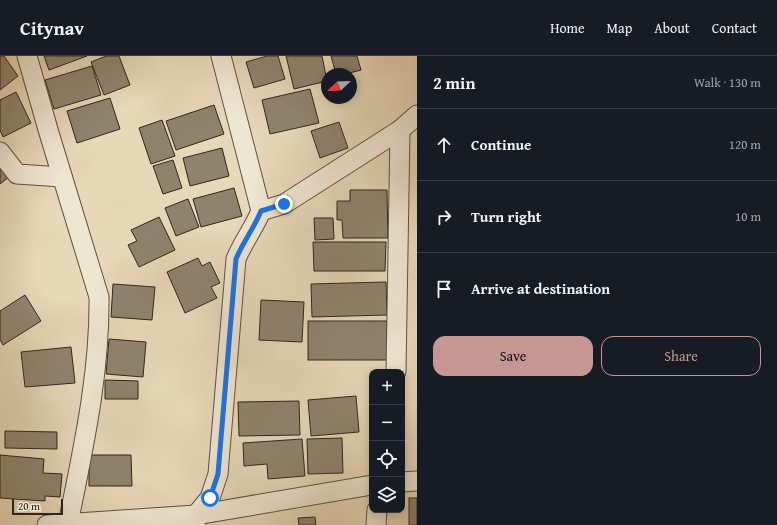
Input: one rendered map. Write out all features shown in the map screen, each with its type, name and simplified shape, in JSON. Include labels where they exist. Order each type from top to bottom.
[{"type":"street","points":[[28,56],[62,177],[99,297],[100,326],[92,409],[68,524]]},
{"type":"street","points":[[196,520],[210,498],[218,474],[236,259],[242,244],[254,228],[261,211],[221,56]]},
{"type":"street","points":[[261,211],[284,204],[400,130],[417,115]]},
{"type":"street","points":[[396,369],[400,130]]},
{"type":"street","points":[[0,152],[17,174],[62,177]]},
{"type":"street","points":[[405,482],[417,481]]},
{"type":"street","points":[[47,525],[196,520],[369,486]]},
{"type":"street","points":[[376,525],[377,513]]},
{"type":"building","points":[[0,56],[4,56],[18,76],[0,90]]},
{"type":"building","points":[[44,56],[87,56],[49,70]]},
{"type":"building","points":[[106,56],[119,56],[130,85],[104,95],[91,62]]},
{"type":"building","points":[[267,56],[278,56],[285,79],[254,88],[246,62]]},
{"type":"building","points":[[286,56],[322,56],[324,68],[321,68],[321,82],[294,89]]},
{"type":"building","points":[[331,56],[357,56],[361,70],[357,71],[357,68],[334,68]]},
{"type":"building","points":[[92,66],[101,95],[54,109],[45,80]]},
{"type":"building","points":[[310,89],[319,123],[270,134],[262,100]]},
{"type":"building","points":[[16,92],[31,123],[3,137],[0,130],[0,100]]},
{"type":"building","points":[[110,98],[120,129],[77,143],[67,111]]},
{"type":"building","points":[[214,105],[224,134],[176,150],[166,121]]},
{"type":"building","points":[[162,120],[175,156],[151,164],[139,128]]},
{"type":"building","points":[[339,122],[348,148],[320,158],[311,131]]},
{"type":"building","points":[[222,148],[229,176],[190,186],[183,158]]},
{"type":"building","points":[[173,160],[182,188],[163,194],[153,166]]},
{"type":"building","points":[[0,164],[9,177],[0,184]]},
{"type":"building","points":[[234,188],[242,216],[201,227],[193,199]]},
{"type":"building","points":[[350,190],[387,190],[388,238],[343,238],[342,220],[337,220],[337,201],[350,201]]},
{"type":"building","points":[[188,199],[199,227],[176,236],[165,208]]},
{"type":"building","points":[[159,217],[175,250],[139,267],[128,245],[137,241],[131,230]]},
{"type":"building","points":[[314,218],[333,218],[334,239],[315,240]]},
{"type":"building","points":[[313,242],[386,242],[385,271],[314,271]]},
{"type":"building","points":[[198,258],[202,266],[210,262],[220,283],[211,287],[217,298],[185,313],[167,272]]},
{"type":"building","points":[[386,282],[387,315],[312,317],[311,284]]},
{"type":"building","points":[[113,284],[155,287],[152,320],[111,317]]},
{"type":"building","points":[[25,295],[41,321],[3,345],[0,340],[0,311]]},
{"type":"building","points":[[261,300],[304,302],[302,342],[259,340]]},
{"type":"building","points":[[308,321],[387,321],[387,360],[308,360]]},
{"type":"building","points":[[109,339],[146,342],[143,377],[106,374]]},
{"type":"building","points":[[71,347],[75,383],[25,387],[21,352]]},
{"type":"building","points":[[105,380],[138,381],[138,399],[105,399]]},
{"type":"building","points":[[356,396],[359,432],[311,436],[308,400]]},
{"type":"building","points":[[299,401],[300,435],[239,436],[238,402]]},
{"type":"building","points":[[5,431],[57,432],[57,449],[5,448]]},
{"type":"building","points":[[342,438],[343,473],[308,474],[307,439]]},
{"type":"building","points":[[302,439],[305,476],[268,479],[267,464],[244,466],[243,443]]},
{"type":"building","points":[[0,455],[44,459],[43,473],[62,474],[60,497],[45,496],[45,501],[0,498]]},
{"type":"building","points":[[89,455],[131,455],[132,486],[89,486]]},
{"type":"building","points":[[409,498],[417,498],[417,525],[409,525]]},
{"type":"building","points":[[315,517],[316,525],[299,525],[298,518]]},
{"type":"route","points":[[210,498],[218,474],[236,259],[242,244],[254,228],[261,211],[284,204]]}]
